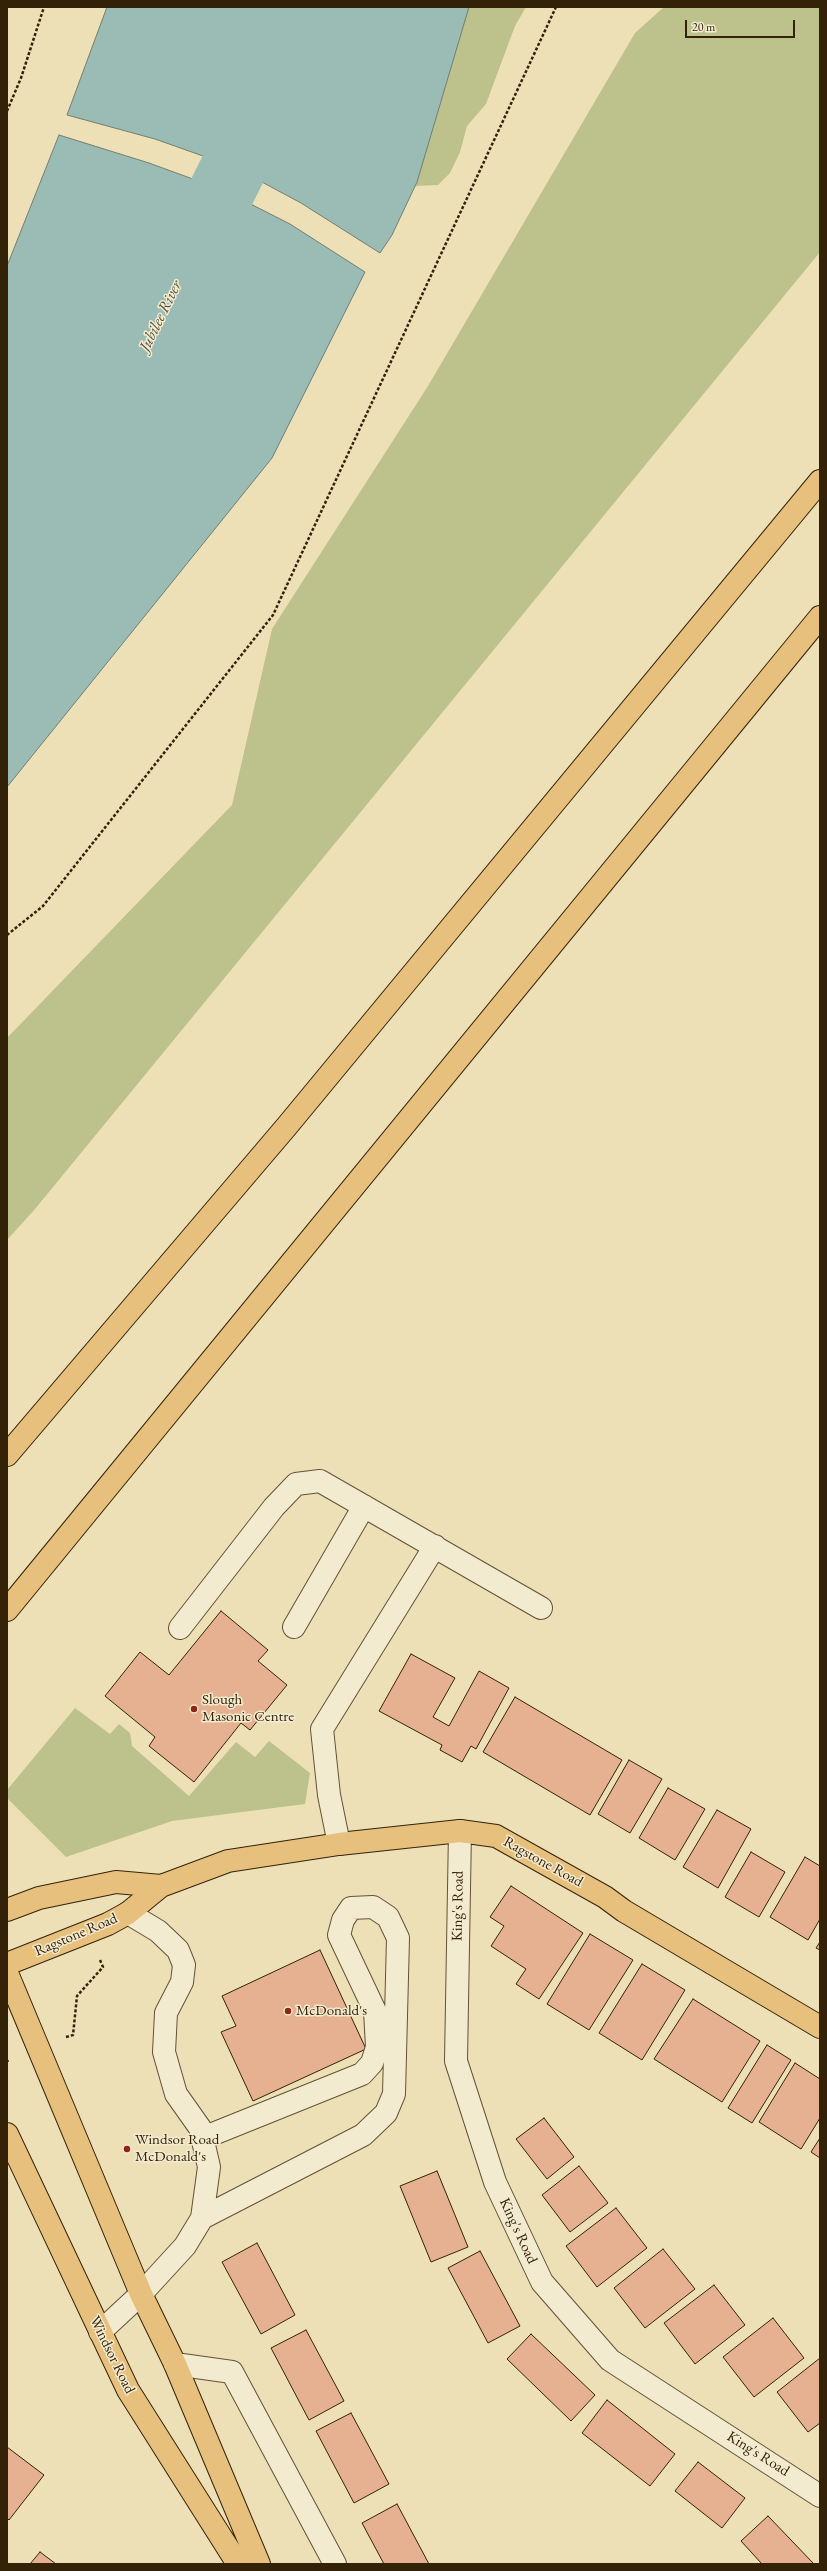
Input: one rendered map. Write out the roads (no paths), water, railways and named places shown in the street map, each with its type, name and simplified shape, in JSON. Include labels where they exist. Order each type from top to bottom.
[{"type":"main road","points":[[7,1456],[287,1126],[820,481]]},
{"type":"main road","points":[[7,1610],[820,618]]},
{"type":"main road","name":"Ragstone Road","points":[[7,1964],[102,1926],[128,1913],[161,1886],[228,1861],[339,1844],[460,1831],[496,1836],[584,1884],[820,2027]]},
{"type":"main road","name":"Ragstone Road","points":[[7,1910],[39,1898],[116,1882],[161,1886]]},
{"type":"main road","points":[[7,1974],[141,2294],[175,2364],[259,2564]]},
{"type":"main road","name":"Windsor Road","points":[[7,2134],[128,2390],[238,2564]]},
{"type":"street","points":[[180,1628],[274,1507],[296,1484],[320,1481],[541,1608]]},
{"type":"street","points":[[294,1627],[364,1506]]},
{"type":"street","points":[[339,1844],[329,1795],[322,1728],[435,1546]]},
{"type":"street","name":"King's Road","points":[[460,1831],[456,2062],[495,2182],[542,2282],[610,2360],[820,2496]]},
{"type":"street","points":[[202,2218],[363,2136],[386,2113],[394,2094],[398,1938],[388,1918],[373,1907],[351,1908],[343,1920],[340,1935],[375,2011],[377,2047],[372,2063],[362,2074],[203,2138]]},
{"type":"street","points":[[100,2332],[141,2294],[185,2246],[202,2218],[209,2167],[200,2128],[176,2094],[164,2052],[166,2013],[182,1982],[184,1965],[178,1950],[158,1931],[128,1913]]},
{"type":"street","points":[[175,2364],[232,2372],[336,2564]]},
{"type":"water","points":[[107,7],[469,7],[417,182],[392,235],[380,253],[301,203],[234,167],[155,139],[67,115]]},
{"type":"water","points":[[59,135],[149,163],[223,190],[290,224],[365,272],[272,458],[7,787],[7,266]]},
{"type":"waterway","name":"Jubilee River","points":[[182,271],[234,167],[287,7]]},
{"type":"place","name":"Slough Masonic Centre","points":[[194,1709]]},
{"type":"place","name":"McDonald's","points":[[288,2011]]},
{"type":"place","name":"Windsor Road McDonald's","points":[[127,2149]]}]
